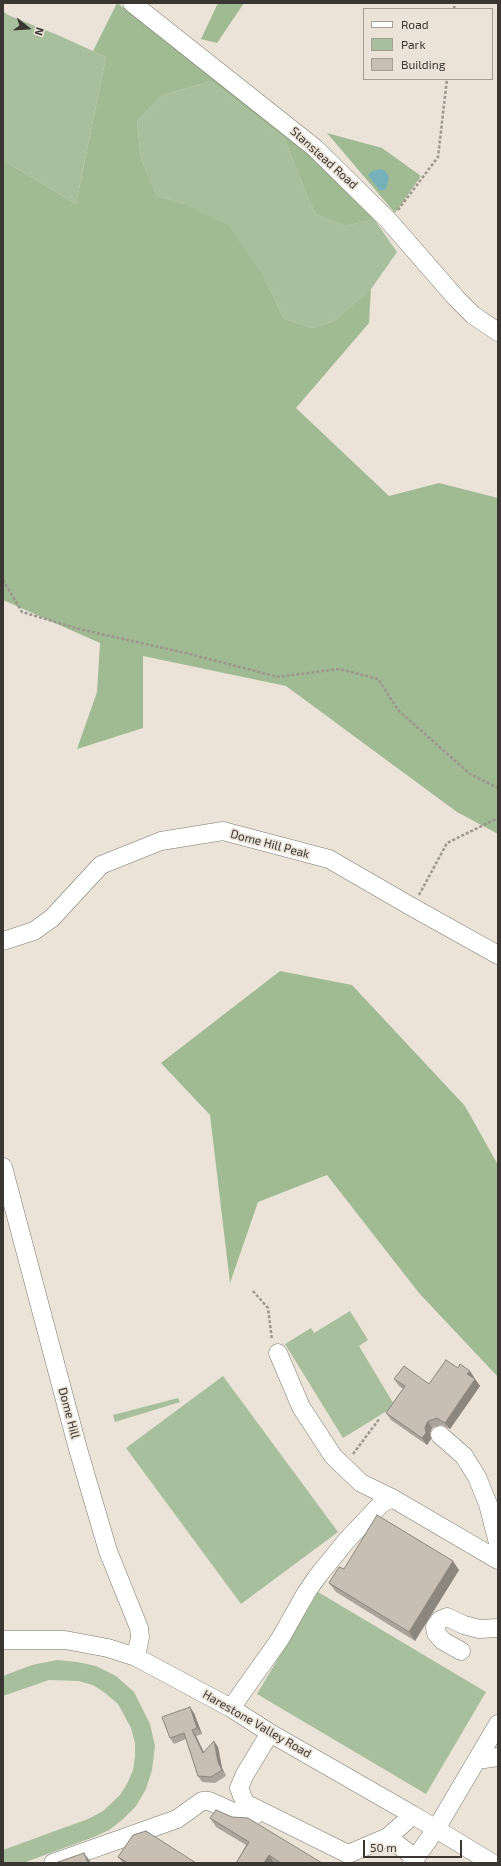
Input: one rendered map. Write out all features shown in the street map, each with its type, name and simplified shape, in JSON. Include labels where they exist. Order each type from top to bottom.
[{"type":"street","name":"Stanstead Road","points":[[132,3],[315,148],[389,221],[456,298],[473,315],[498,332]]},
{"type":"street","name":"Dome Hill Peak","points":[[3,941],[34,931],[52,918],[101,865],[161,841],[223,831],[329,859],[498,955]]},
{"type":"street","name":"Dome Hill","points":[[3,1166],[78,1449],[108,1551],[138,1628],[140,1637],[136,1657]]},
{"type":"street","points":[[278,1353],[301,1407],[333,1456],[361,1483],[392,1498],[498,1560]]},
{"type":"street","points":[[440,1435],[464,1456],[477,1477],[488,1504],[498,1543]]},
{"type":"street","points":[[231,1708],[280,1639],[317,1576],[347,1540],[381,1504],[392,1498]]},
{"type":"street","points":[[461,1651],[443,1641],[436,1633],[435,1628],[440,1620],[447,1617],[464,1625],[479,1629],[498,1628]]},
{"type":"street","name":"Harestone Valley Road","points":[[3,1640],[65,1640],[108,1648],[136,1657],[231,1708],[270,1733],[413,1814],[492,1863]]},
{"type":"street","points":[[388,1837],[413,1861],[436,1828],[498,1724]]},
{"type":"street","points":[[270,1733],[245,1774],[239,1788],[244,1803],[348,1854],[388,1837],[413,1814]]},
{"type":"street","points":[[477,1760],[498,1757]]},
{"type":"street","points":[[52,1863],[184,1816],[202,1801],[217,1803],[240,1816],[254,1816],[259,1810]]},
{"type":"path","points":[[389,221],[438,157],[447,80]]},
{"type":"path","points":[[3,580],[22,612],[79,629],[190,654],[278,677],[339,669],[378,679],[399,711],[470,774],[498,788]]},
{"type":"path","points":[[412,907],[447,843],[498,818]]},
{"type":"path","points":[[253,1291],[268,1308],[271,1336],[278,1353]]},
{"type":"path","points":[[344,1466],[380,1418]]},
{"type":"green space","points":[[117,3],[299,139],[374,219],[346,226],[315,214],[284,138],[210,81],[161,96],[137,121],[141,159],[157,196],[184,204],[228,225],[265,279],[284,319],[313,328],[334,321],[371,289],[369,323],[296,408],[389,496],[439,483],[498,498],[498,834],[457,812],[286,686],[143,656],[143,728],[77,749],[97,692],[100,643],[3,600],[3,160],[76,204],[106,57],[93,51]]},
{"type":"green space","points":[[218,3],[244,3],[217,43],[201,39]]},
{"type":"green space","points":[[3,11],[8,15],[106,57],[76,204],[3,160]]},
{"type":"green space","points":[[210,81],[284,138],[315,214],[346,226],[374,219],[397,252],[371,289],[334,321],[313,328],[284,319],[265,279],[184,204],[157,196],[141,159],[137,121],[161,96]]},
{"type":"green space","points":[[327,133],[382,148],[421,176],[395,213]]},
{"type":"green space","points":[[280,971],[352,985],[465,1106],[498,1165],[498,1377],[419,1293],[327,1175],[258,1202],[230,1283],[210,1115],[161,1063]]},
{"type":"green space","points":[[350,1311],[368,1340],[359,1346],[395,1406],[343,1438],[285,1344],[311,1328],[314,1333]]},
{"type":"green space","points":[[223,1376],[338,1532],[241,1604],[126,1448]]},
{"type":"green space","points":[[178,1398],[180,1402],[115,1422],[113,1415]]},
{"type":"green space","points":[[318,1592],[486,1692],[426,1794],[257,1694]]},
{"type":"green space","points":[[57,1660],[96,1666],[116,1676],[134,1692],[150,1724],[155,1746],[152,1770],[146,1789],[136,1806],[109,1830],[23,1863],[3,1863],[3,1850],[88,1819],[103,1811],[120,1795],[133,1770],[135,1743],[131,1728],[118,1704],[93,1685],[78,1681],[49,1680],[3,1696],[3,1676],[32,1665]]},
{"type":"water","points":[[381,169],[386,172],[389,178],[386,189],[380,191],[368,175],[372,171]]},
{"type":"building","points":[[446,1360],[458,1368],[460,1364],[470,1371],[467,1374],[475,1379],[445,1423],[437,1418],[428,1421],[425,1427],[426,1433],[422,1438],[386,1413],[405,1386],[394,1379],[404,1366],[429,1384]]},
{"type":"building","points":[[377,1515],[453,1561],[409,1632],[329,1583],[339,1567],[344,1569]]},
{"type":"building","points":[[190,1707],[197,1728],[192,1730],[203,1753],[214,1741],[218,1762],[222,1770],[211,1777],[198,1776],[184,1733],[170,1738],[162,1717]]},
{"type":"building","points":[[216,1810],[232,1817],[248,1818],[322,1863],[281,1863],[269,1855],[264,1863],[236,1863],[249,1842],[210,1818]]},
{"type":"building","points":[[146,1831],[196,1863],[128,1863],[118,1857],[133,1835]]},
{"type":"building","points":[[84,1853],[88,1863],[55,1863]]}]
